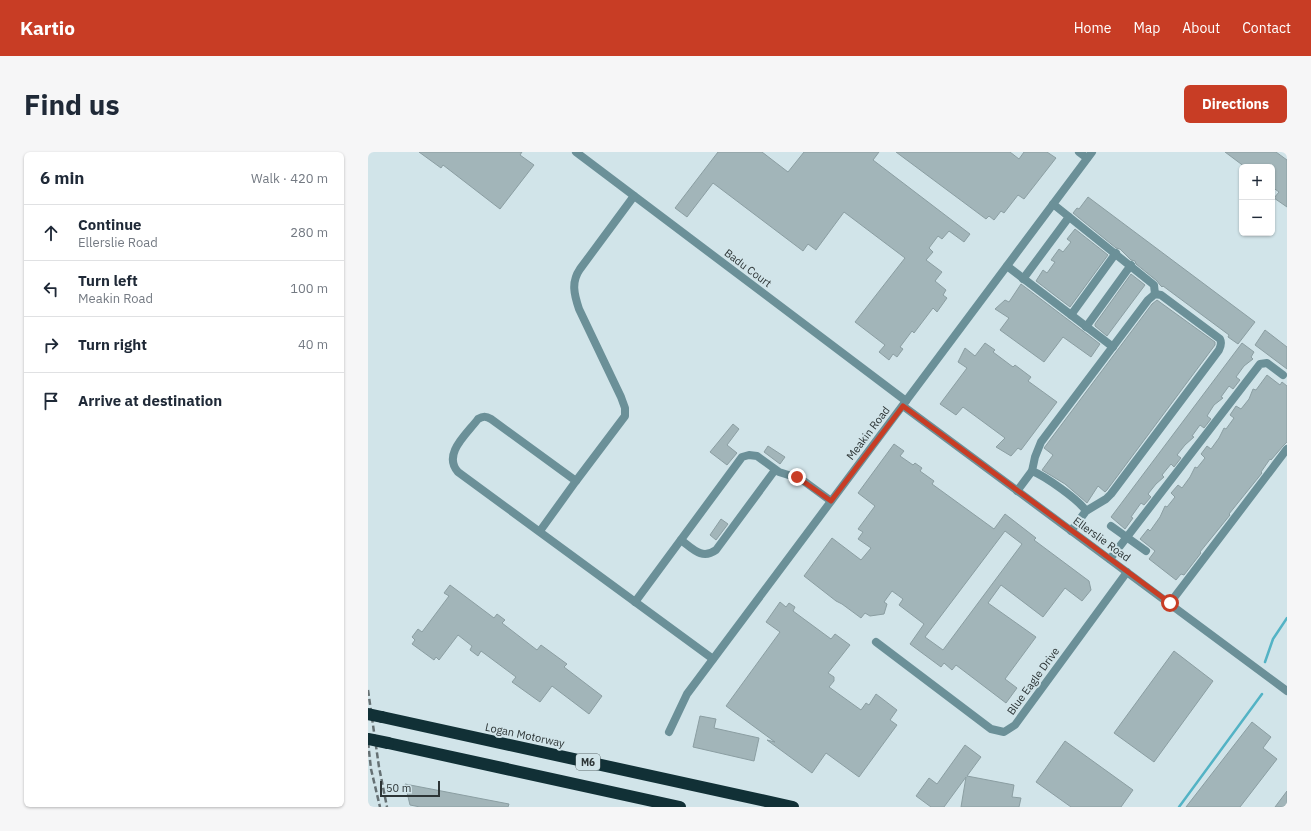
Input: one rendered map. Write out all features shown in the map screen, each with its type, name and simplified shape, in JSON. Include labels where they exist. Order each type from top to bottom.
[{"type":"highway","name":"Logan Motorway","points":[[368,714],[793,807]]},
{"type":"highway","name":"M6","points":[[368,739],[680,807]]},
{"type":"street","name":"Badu Court","points":[[576,152],[904,404]]},
{"type":"street","points":[[1079,152],[1089,155]]},
{"type":"street","name":"Meakin Road","points":[[669,732],[687,694],[1089,155]]},
{"type":"street","points":[[540,531],[624,416],[625,408],[619,391],[579,309],[574,295],[575,279],[580,269],[634,196]]},
{"type":"street","points":[[1053,204],[1131,265],[1154,285],[1155,294]]},
{"type":"street","points":[[1023,279],[1069,217]]},
{"type":"street","points":[[1071,315],[1116,253]]},
{"type":"street","points":[[1086,327],[1131,265]]},
{"type":"street","points":[[1007,266],[1113,347]]},
{"type":"street","points":[[1017,491],[1032,471],[1035,457],[1041,442],[1148,300],[1155,294]]},
{"type":"street","points":[[1071,531],[1086,511],[1106,500],[1111,494],[1221,346],[1220,339],[1161,295],[1155,294]]},
{"type":"street","points":[[1110,559],[1260,364],[1267,363],[1284,374]]},
{"type":"street","name":"Ellerslie Road","points":[[904,404],[1017,491],[1287,691]]},
{"type":"street","points":[[576,481],[487,417],[478,419],[454,451],[452,462],[458,472],[713,659]]},
{"type":"street","points":[[1170,603],[1287,448]]},
{"type":"street","points":[[635,602],[742,457],[749,455],[757,456],[775,470],[801,479],[831,501]]},
{"type":"street","points":[[680,540],[697,552],[704,555],[711,554],[716,550],[775,470]]},
{"type":"street","points":[[1032,471],[1043,476],[1081,505],[1086,511]]},
{"type":"street","points":[[1111,526],[1146,551]]},
{"type":"street","name":"Blue Eagle Drive","points":[[876,642],[991,729],[1004,732],[1015,725],[1127,572]]},
{"type":"building","points":[[419,152],[522,152],[520,155],[534,165],[500,209],[443,165],[441,168]]},
{"type":"building","points":[[718,152],[762,152],[788,172],[804,152],[879,152],[873,160],[970,234],[964,242],[949,231],[942,239],[938,236],[929,248],[933,252],[926,260],[942,272],[935,281],[946,290],[943,295],[947,298],[937,312],[933,308],[914,333],[912,331],[900,347],[903,349],[897,357],[893,354],[889,360],[879,352],[885,345],[855,322],[905,258],[844,212],[816,250],[808,244],[803,251],[713,183],[687,217],[675,208]]},
{"type":"building","points":[[896,152],[1010,152],[1019,159],[1024,152],[1047,152],[1056,158],[1024,199],[1018,195],[1004,213],[1001,211],[994,220],[989,216],[986,219]]},
{"type":"building","points":[[1225,152],[1276,152],[1287,160],[1287,207],[1275,199],[1279,192],[1275,189],[1275,164],[1241,164]]},
{"type":"building","points":[[1088,197],[1255,322],[1238,344],[1228,337],[1229,335],[1163,286],[1162,287],[1136,264],[1135,261],[1131,260],[1120,249],[1116,248],[1073,213],[1077,208],[1079,209]]},
{"type":"building","points":[[1075,229],[1108,255],[1070,307],[1036,281],[1043,270],[1047,273],[1055,262],[1051,260],[1059,249],[1063,252],[1071,242],[1067,239]]},
{"type":"building","points":[[1131,274],[1145,285],[1107,336],[1095,326],[1095,324]]},
{"type":"building","points":[[1021,284],[1100,344],[1091,357],[1063,337],[1044,362],[1000,330],[1009,318],[995,309],[1005,300],[1009,302]]},
{"type":"building","points":[[1157,300],[1215,342],[1215,345],[1107,490],[1105,492],[1098,486],[1087,503],[1065,484],[1042,470],[1053,455],[1044,448],[1152,304]]},
{"type":"building","points":[[1265,330],[1287,347],[1287,369],[1255,345]]},
{"type":"building","points":[[985,343],[995,350],[993,352],[1013,367],[1015,365],[1031,377],[1028,381],[1057,402],[1021,450],[1018,448],[1011,456],[996,447],[1005,438],[963,407],[956,415],[940,404],[967,368],[958,362],[965,348],[975,356]]},
{"type":"building","points":[[1242,343],[1254,352],[1251,357],[1253,359],[1244,366],[1236,377],[1240,380],[1233,389],[1229,386],[1221,397],[1223,398],[1214,405],[1207,416],[1211,419],[1204,428],[1200,425],[1192,436],[1194,437],[1177,455],[1181,458],[1174,467],[1171,464],[1162,475],[1164,477],[1148,494],[1151,497],[1144,505],[1141,503],[1125,529],[1111,517]]},
{"type":"building","points":[[1267,375],[1280,385],[1282,382],[1287,386],[1287,442],[1271,460],[1270,459],[1261,472],[1262,473],[1229,514],[1230,515],[1200,552],[1201,553],[1184,575],[1181,574],[1176,580],[1149,559],[1155,551],[1140,539],[1148,529],[1150,531],[1160,517],[1165,506],[1167,507],[1175,497],[1171,493],[1178,485],[1182,488],[1195,467],[1197,468],[1205,458],[1201,454],[1207,446],[1211,449],[1224,428],[1226,429],[1234,418],[1230,415],[1236,406],[1241,409],[1249,399],[1253,389],[1256,390]]},
{"type":"building","points":[[733,424],[739,429],[727,445],[737,453],[727,465],[710,452]]},
{"type":"building","points":[[894,444],[904,451],[900,456],[913,465],[915,463],[922,468],[920,471],[934,481],[932,484],[994,529],[1005,514],[1036,538],[1034,540],[1089,581],[1091,590],[1082,601],[1065,588],[1043,617],[1001,585],[988,603],[1036,637],[1005,679],[1017,688],[1006,703],[956,665],[952,670],[944,663],[941,667],[910,644],[924,624],[899,605],[903,599],[892,591],[884,602],[887,604],[884,614],[870,616],[865,613],[861,618],[804,576],[832,538],[861,560],[871,548],[858,539],[863,532],[858,529],[875,506],[858,493]],"holes":[[[1005,531],[1022,544],[943,650],[925,637]]]},
{"type":"building","points":[[768,446],[785,457],[780,464],[764,452]]},
{"type":"building","points":[[721,519],[728,524],[716,540],[710,535]]},
{"type":"building","points":[[450,585],[494,618],[497,614],[505,620],[502,623],[537,650],[541,645],[567,664],[564,667],[602,696],[589,714],[552,686],[540,702],[512,682],[516,677],[481,651],[478,656],[470,650],[472,646],[458,635],[439,660],[436,657],[434,660],[412,644],[415,640],[412,637],[418,629],[422,632],[449,596],[444,593]]},
{"type":"building","points":[[780,602],[786,607],[789,603],[795,607],[793,611],[831,639],[835,634],[850,645],[828,673],[834,677],[834,681],[829,687],[861,710],[866,703],[869,705],[876,694],[897,710],[890,720],[897,725],[859,777],[826,753],[812,773],[767,740],[775,742],[726,706],[780,632],[766,622]]},
{"type":"building","points":[[1174,651],[1213,681],[1154,762],[1114,733]]},
{"type":"building","points":[[700,716],[716,719],[714,728],[759,738],[754,761],[693,747]]},
{"type":"building","points":[[1252,722],[1271,737],[1263,748],[1277,759],[1240,807],[1186,807]]},
{"type":"building","points":[[1065,741],[1133,790],[1121,807],[1071,807],[1036,782]]},
{"type":"building","points":[[965,745],[981,757],[967,776],[1014,785],[1012,797],[1021,798],[1019,807],[961,807],[966,777],[944,807],[931,807],[916,796],[929,778],[937,784]]},
{"type":"building","points":[[405,784],[509,804],[508,807],[420,807],[410,805]]},
{"type":"building","points":[[1287,791],[1287,807],[1275,807]]},
{"type":"waterway","points":[[1265,662],[1273,639],[1287,618]]},
{"type":"waterway","points":[[1179,807],[1262,694]]},
{"type":"railway","points":[[368,690],[379,767],[387,807]]},
{"type":"railway","points":[[368,742],[371,769],[380,807]]},
{"type":"route","points":[[797,477],[809,484],[831,501],[903,406],[1170,603]]}]
